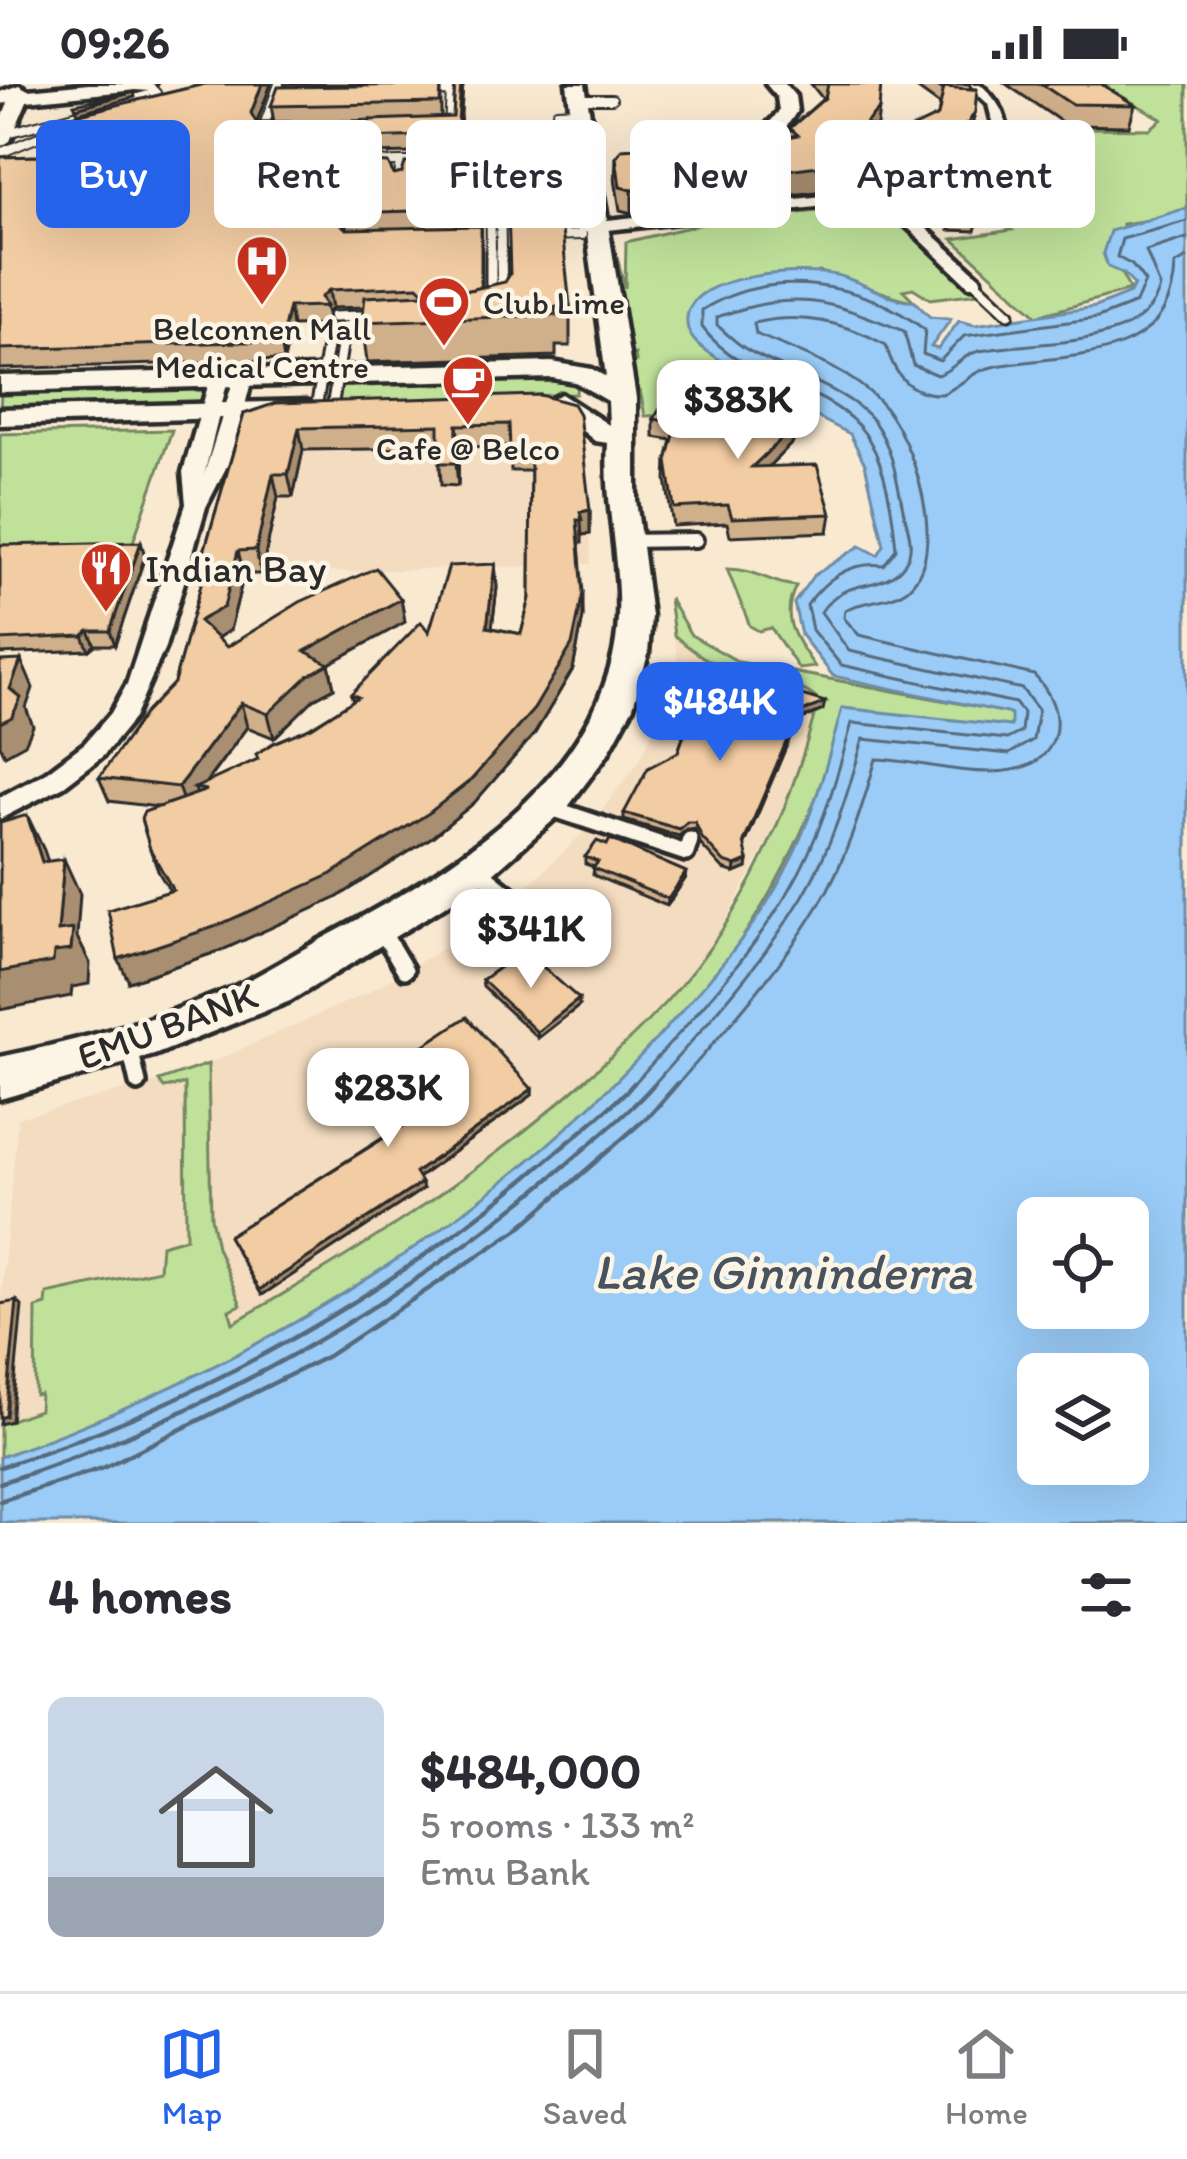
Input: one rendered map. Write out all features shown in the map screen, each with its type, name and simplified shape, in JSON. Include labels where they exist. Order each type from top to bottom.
[{"type":"main road","points":[[6,112],[84,84]]},
{"type":"main road","points":[[6,112],[146,84]]},
{"type":"main road","points":[[606,160],[697,147],[742,132],[760,119],[767,105],[754,84]]},
{"type":"main road","points":[[606,161],[671,158],[735,147],[772,130],[788,110],[786,96],[775,84]]},
{"type":"main road","name":"EMU BANK","points":[[589,228],[594,343],[614,386]]},
{"type":"main road","name":"EMU BANK","points":[[0,1078],[131,1051],[248,1001],[380,928],[473,866],[582,762],[613,709],[633,629],[611,448],[614,386],[588,231]]},
{"type":"main road","points":[[553,370],[584,357],[594,343]]},
{"type":"main road","points":[[0,384],[290,377],[331,366],[367,375],[553,370],[614,386]]},
{"type":"main road","points":[[611,448],[578,410],[549,402],[614,386]]},
{"type":"main road","points":[[0,417],[370,407]]},
{"type":"main road","name":"EMU BANK","points":[[0,1054],[131,1051]]},
{"type":"street","points":[[973,84],[999,111],[1000,120]]},
{"type":"street","points":[[588,231],[815,204]]},
{"type":"street","points":[[917,228],[975,282]]},
{"type":"street","points":[[0,808],[70,772],[94,752],[129,709],[148,669],[196,505],[193,472],[222,411],[231,379]]},
{"type":"lane","points":[[266,120],[278,84]]},
{"type":"lane","points":[[6,112],[156,93],[150,87],[124,86]]},
{"type":"lane","points":[[415,93],[452,92],[450,120]]},
{"type":"lane","points":[[6,112],[152,103],[168,93]]},
{"type":"lane","points":[[274,95],[295,95]]},
{"type":"lane","points":[[571,100],[612,99]]},
{"type":"lane","points":[[6,112],[71,124],[154,104]]},
{"type":"lane","points":[[382,162],[406,162]]},
{"type":"lane","points":[[398,184],[400,162]]},
{"type":"lane","points":[[382,172],[485,170],[490,175],[493,312]]},
{"type":"lane","points":[[527,233],[588,231]]},
{"type":"lane","points":[[975,282],[1009,314]]},
{"type":"lane","points":[[324,408],[331,366],[350,333],[396,320],[333,316]]},
{"type":"lane","points":[[624,542],[696,540]]},
{"type":"lane","points":[[542,805],[686,854],[690,840]]},
{"type":"lane","points":[[473,866],[517,901]]},
{"type":"lane","points":[[380,928],[405,970]]},
{"type":"shaded area","points":[[541,418],[590,533],[591,564],[209,576],[249,437]]},
{"type":"shaded area","points":[[674,635],[723,668],[801,688],[819,700],[805,757],[781,817],[709,950],[636,1035],[497,1155],[359,1251],[232,1323],[211,1217],[208,1064],[367,993],[437,952],[533,881],[589,827],[638,763],[668,701],[678,664]]},
{"type":"shaded area","points":[[159,1081],[160,1086],[185,1083],[186,1238],[159,1248],[159,1270],[47,1294],[39,1410],[0,1424],[0,1307],[18,1118]]},
{"type":"green space","points":[[1100,84],[1187,84],[1187,208],[1169,217],[1122,224],[1120,271],[1130,290],[1037,316],[953,239],[1010,228],[1095,228],[1095,128],[1150,129],[1162,119]]},
{"type":"green space","points":[[815,211],[815,228],[907,228],[980,293],[930,299],[913,288],[903,290],[914,301],[819,272],[817,276],[765,275],[816,411],[645,416],[640,390],[638,403],[635,354],[631,356],[615,249],[625,288],[626,242],[685,228],[791,228],[791,214]]},
{"type":"green space","points":[[551,375],[577,379],[576,394],[337,404],[342,380]]},
{"type":"green space","points":[[207,386],[201,408],[0,413],[1,391]]},
{"type":"green space","points":[[172,430],[133,542],[0,546],[0,434]]},
{"type":"green space","points":[[727,569],[796,586],[790,619],[815,667],[799,669],[771,628],[759,631],[750,626]]},
{"type":"green space","points":[[669,598],[691,635],[739,662],[1016,714],[1015,727],[844,709],[818,793],[782,871],[738,944],[686,1013],[566,1136],[499,1192],[387,1273],[209,1376],[0,1465],[0,1424],[39,1410],[36,1308],[46,1305],[47,1294],[159,1270],[161,1245],[186,1238],[185,1084],[164,1088],[159,1081],[208,1064],[211,1217],[217,1247],[241,1305],[229,1310],[233,1323],[368,1242],[496,1153],[613,1055],[695,968],[761,861],[788,798],[818,700],[789,685],[726,669],[695,652],[674,635]]},
{"type":"water","name":"Lake Ginninderra","points":[[1187,208],[1187,1523],[0,1523],[0,1457],[188,1379],[367,1279],[532,1158],[607,1090],[705,984],[771,897],[809,817],[842,708],[1011,726],[1011,714],[833,676],[801,635],[794,603],[813,576],[860,546],[878,555],[884,545],[865,464],[850,434],[714,364],[720,360],[689,332],[687,318],[693,302],[728,282],[752,277],[836,275],[914,301],[930,317],[951,319],[931,347],[938,349],[959,321],[975,325],[1095,307],[1130,293],[1134,285],[1108,267],[1103,253],[1110,231]]},
{"type":"building","points":[[205,84],[262,84],[251,113],[255,120],[214,120],[214,228],[481,228],[481,287],[426,294],[418,286],[329,290],[321,297],[326,306],[289,307],[281,341],[0,349],[0,157],[36,156],[36,228],[190,228],[190,120],[55,120]]},
{"type":"building","points":[[455,84],[461,84],[458,120],[406,120],[406,137],[382,138],[382,120],[370,120],[453,117]]},
{"type":"building","points":[[828,84],[881,84],[879,109],[869,120],[815,120],[815,166],[791,169],[791,136],[798,135],[791,127],[825,98]]},
{"type":"building","points":[[935,84],[969,84],[972,89],[943,90]]},
{"type":"building","points":[[1041,84],[1101,84],[1135,105],[1071,104]]},
{"type":"building","points":[[441,85],[440,103],[271,106],[278,87]]},
{"type":"building","points":[[944,87],[977,89],[970,120],[930,120],[938,116]]},
{"type":"building","points":[[134,92],[76,108],[74,104]]},
{"type":"building","points":[[630,148],[630,190],[620,187],[616,157],[622,149]]},
{"type":"building","points":[[382,163],[388,163],[394,175],[402,173],[406,163],[406,211],[382,212]]},
{"type":"building","points":[[509,228],[562,228],[570,306],[555,307],[556,315],[362,322],[365,297],[461,292],[505,282],[510,274]]},
{"type":"building","points":[[540,395],[573,404],[579,414],[590,510],[580,512],[582,520],[577,520],[583,593],[572,645],[534,709],[471,780],[429,813],[330,875],[214,927],[118,959],[108,910],[173,890],[150,849],[141,819],[144,812],[207,790],[195,788],[258,759],[256,754],[273,743],[312,727],[358,697],[351,694],[421,622],[429,632],[449,566],[495,564],[487,627],[521,634],[530,598],[531,448],[510,448],[509,424],[457,425],[456,463],[439,463],[439,425],[299,428],[288,474],[273,474],[256,550],[238,551],[224,607],[199,621],[227,647],[300,602],[376,568],[401,599],[305,651],[329,664],[309,675],[268,714],[241,703],[178,787],[99,778],[144,714],[174,683],[210,552],[204,552],[244,414],[276,403]]},
{"type":"building","points":[[695,398],[751,413],[773,402],[802,419],[752,467],[817,465],[831,514],[732,518],[728,505],[674,508],[667,461],[677,423],[654,419],[664,402],[687,406]]},
{"type":"building","points":[[141,542],[110,631],[0,640],[0,545]]},
{"type":"building","points":[[21,660],[10,689],[21,698],[12,717],[0,723],[0,661]]},
{"type":"building","points":[[695,677],[785,699],[795,693],[825,702],[798,714],[744,842],[748,861],[736,866],[724,862],[702,838],[695,822],[679,829],[624,813],[648,768],[678,752],[685,732],[675,715]]},
{"type":"building","points":[[27,815],[42,862],[64,859],[58,931],[73,929],[71,950],[54,952],[53,962],[0,972],[0,823]]},
{"type":"building","points":[[610,839],[686,872],[668,899],[593,868],[598,862],[585,857],[597,841],[607,845]]},
{"type":"building","points":[[524,950],[579,999],[537,1032],[482,980]]},
{"type":"building","points":[[467,1017],[532,1089],[415,1173],[421,1183],[259,1290],[228,1236],[414,1119],[379,1075]]},
{"type":"building","points":[[17,1301],[6,1416],[0,1418],[0,1304]]},
{"type":"place","name":"Belconnen Mall Medical Centre","points":[[262,307]]},
{"type":"place","name":"Club Lime","points":[[444,348]]},
{"type":"place","name":"Cafe @ Belco","points":[[468,427]]},
{"type":"place","name":"Indian Bay","points":[[106,614]]}]
